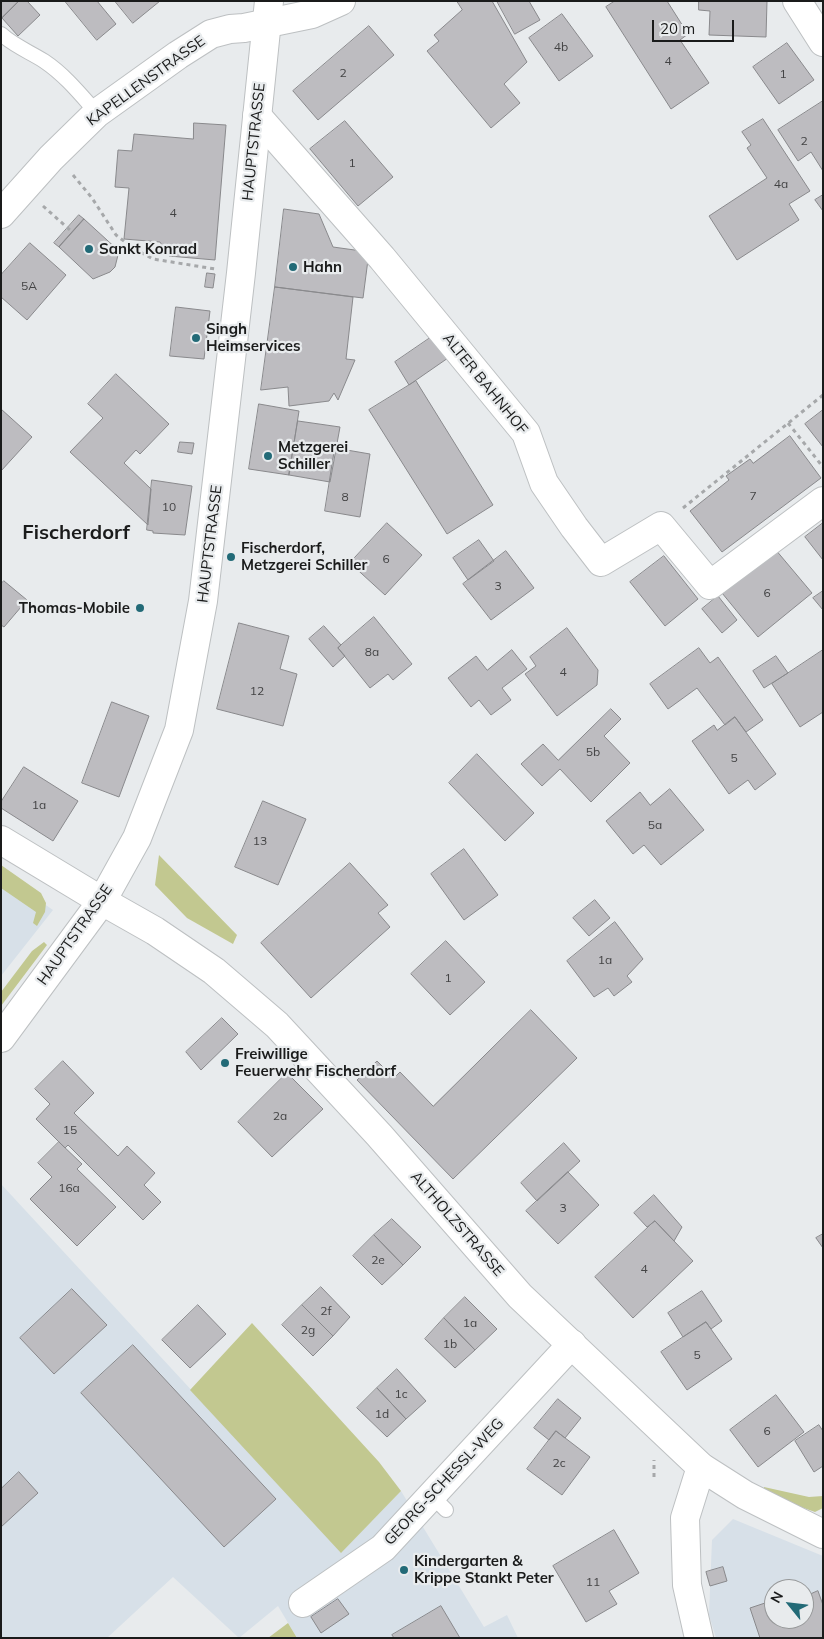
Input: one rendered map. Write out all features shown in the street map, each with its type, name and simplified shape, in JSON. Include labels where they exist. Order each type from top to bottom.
[{"type":"street","name":"KAPELLENSTRASSE","points":[[1,214],[51,158],[98,113],[178,55],[211,34],[230,29],[244,28],[268,12],[313,7],[341,1]]},
{"type":"street","points":[[797,1],[823,42]]},
{"type":"street","name":"HAUPTSTRASSE","points":[[1,1038],[102,900],[137,838],[182,718],[203,601],[241,273],[268,12]]},
{"type":"street","name":"ALTER BAHNHOF","points":[[257,116],[382,258],[526,433],[544,483],[601,562],[661,526]]},
{"type":"street","points":[[661,526],[710,585],[823,501]]},
{"type":"street","name":"ALTHOLZSTRASSE","points":[[1,840],[155,931],[214,971],[277,1025],[379,1135],[520,1296],[701,1467],[745,1495],[823,1534]]},
{"type":"street","name":"GEORG-SCHESSL-WEG","points":[[303,1603],[383,1548],[439,1503],[572,1344]]},
{"type":"street","points":[[699,1638],[687,1585],[685,1518],[701,1467]]},
{"type":"lane","points":[[1,34],[8,41],[45,62],[67,80],[98,113]]},
{"type":"path","points":[[92,198],[116,235],[133,248],[153,259],[218,269]]},
{"type":"path","points":[[66,226],[71,231]]},
{"type":"path","points":[[661,526],[823,396]]},
{"type":"path","points":[[788,423],[823,467]]},
{"type":"shaded area","points":[[1,874],[53,910],[1,976]]},
{"type":"shaded area","points":[[1,1184],[341,1552],[401,1491],[484,1627],[507,1615],[518,1638],[297,1638],[278,1606],[239,1638],[173,1577],[107,1638],[1,1638]]},
{"type":"shaded area","points":[[733,1519],[823,1556],[823,1638],[716,1638],[709,1615],[712,1540]]},
{"type":"green space","points":[[159,855],[237,935],[233,944],[187,918],[155,885]]},
{"type":"green space","points":[[1,865],[41,893],[46,903],[45,912],[37,926],[33,923],[36,912],[1,888]]},
{"type":"green space","points":[[44,942],[47,945],[1,1006],[1,992],[32,951]]},
{"type":"green space","points":[[252,1323],[379,1462],[401,1491],[341,1553],[190,1390]]},
{"type":"green space","points":[[764,1487],[809,1497],[823,1496],[823,1508],[815,1512],[798,1506],[764,1490]]},
{"type":"green space","points":[[288,1623],[297,1638],[268,1638]]},
{"type":"building","points":[[1,1],[19,1],[1,19]]},
{"type":"building","points":[[19,1],[27,1],[40,15],[18,36],[2,18]]},
{"type":"building","points":[[65,1],[97,1],[116,24],[97,40]]},
{"type":"building","points":[[115,1],[160,1],[133,23]]},
{"type":"building","points":[[457,1],[492,1],[527,62],[504,84],[520,103],[491,128],[427,51],[439,41],[434,35],[462,10]]},
{"type":"building","points":[[497,1],[529,1],[540,20],[515,34]]},
{"type":"building","points":[[615,1],[667,1],[688,34],[680,40],[709,83],[671,109],[606,7]]},
{"type":"building","points":[[699,1],[767,1],[766,37],[709,35],[710,11],[699,10]]},
{"type":"building","points":[[562,14],[593,56],[559,81],[529,38]]},
{"type":"building","points":[[369,26],[394,55],[318,120],[293,91]]},
{"type":"building","points":[[787,43],[814,80],[779,104],[753,67]]},
{"type":"building","points":[[823,101],[823,171],[811,152],[798,161],[778,130]]},
{"type":"building","points":[[763,119],[810,191],[789,204],[799,220],[737,260],[709,216],[767,178],[747,148],[751,145],[742,132]]},
{"type":"building","points":[[345,121],[393,177],[358,206],[310,149]]},
{"type":"building","points":[[194,123],[226,125],[215,260],[169,256],[160,242],[124,239],[129,188],[115,187],[118,150],[132,151],[134,134],[193,139]]},
{"type":"building","points":[[823,195],[823,211],[815,200]]},
{"type":"building","points":[[284,209],[319,214],[333,247],[369,252],[363,298],[275,287]]},
{"type":"building","points":[[79,215],[84,219],[59,247],[54,243]]},
{"type":"building","name":"Sankt Konrad","points":[[84,219],[119,251],[115,267],[110,272],[93,279],[59,247]]},
{"type":"building","points":[[30,243],[66,275],[27,320],[1,297],[1,275]]},
{"type":"building","points":[[207,273],[215,274],[213,288],[205,287]]},
{"type":"building","points":[[275,287],[353,297],[346,359],[355,360],[338,400],[334,393],[329,401],[289,406],[288,387],[261,390]]},
{"type":"building","points":[[176,307],[210,311],[204,359],[170,356]]},
{"type":"building","points":[[433,336],[448,358],[409,385],[395,362]]},
{"type":"building","points":[[116,374],[169,424],[140,454],[136,450],[124,463],[151,489],[148,525],[70,452],[103,418],[88,404]]},
{"type":"building","points":[[416,381],[493,505],[447,534],[369,410]]},
{"type":"building","points":[[259,404],[299,411],[289,475],[249,469]]},
{"type":"building","points":[[1,409],[32,437],[1,471]]},
{"type":"building","points":[[823,410],[823,447],[805,424]]},
{"type":"building","points":[[298,421],[340,427],[330,482],[289,475]]},
{"type":"building","points":[[790,436],[821,478],[722,552],[690,511],[729,480],[726,476],[750,459],[753,463]]},
{"type":"building","points":[[180,442],[194,443],[192,454],[178,452]]},
{"type":"building","points":[[335,448],[370,454],[360,517],[325,511]]},
{"type":"building","points":[[152,480],[192,486],[185,535],[153,533],[153,531],[147,530]]},
{"type":"building","points":[[387,523],[422,555],[385,595],[350,563]]},
{"type":"building","points":[[823,523],[823,560],[805,537]]},
{"type":"building","points":[[479,540],[494,561],[468,580],[453,558]]},
{"type":"building","points":[[775,549],[812,593],[758,637],[722,593]]},
{"type":"building","points":[[506,551],[534,588],[491,620],[463,584]]},
{"type":"building","points":[[664,556],[698,599],[665,626],[630,582]]},
{"type":"building","points":[[4,581],[27,600],[4,627],[1,625],[1,584]]},
{"type":"building","points":[[823,591],[823,610],[813,598]]},
{"type":"building","points":[[718,596],[737,620],[722,633],[702,609]]},
{"type":"building","points":[[374,617],[412,664],[393,680],[388,674],[370,688],[338,648]]},
{"type":"building","points":[[239,623],[289,636],[280,669],[297,674],[283,726],[217,709]]},
{"type":"building","points":[[324,626],[341,645],[338,648],[345,656],[333,667],[309,639]]},
{"type":"building","points":[[567,628],[598,670],[597,685],[557,716],[525,674],[536,666],[530,657]]},
{"type":"building","points":[[699,648],[710,663],[718,657],[763,720],[746,732],[735,717],[725,725],[697,688],[668,709],[650,684]]},
{"type":"building","points":[[512,650],[527,669],[502,688],[511,700],[491,715],[479,700],[471,707],[448,678],[476,656],[487,670]]},
{"type":"building","points":[[823,650],[823,712],[800,727],[772,684]]},
{"type":"building","points":[[776,656],[788,673],[764,688],[753,671]]},
{"type":"building","points":[[112,702],[149,716],[119,797],[82,783]]},
{"type":"building","points":[[611,709],[621,719],[604,736],[630,763],[591,802],[560,769],[542,786],[521,764],[543,744],[558,760]]},
{"type":"building","points":[[735,717],[776,774],[755,790],[748,780],[729,794],[692,741],[714,725],[717,730]]},
{"type":"building","points":[[477,754],[534,813],[505,841],[449,783]]},
{"type":"building","points":[[24,767],[78,801],[53,841],[1,808],[1,802]]},
{"type":"building","points":[[670,789],[704,830],[661,865],[644,845],[633,854],[606,821],[640,792],[650,805]]},
{"type":"building","points":[[263,801],[306,819],[278,885],[235,867]]},
{"type":"building","points":[[464,849],[498,895],[464,920],[431,874]]},
{"type":"building","points":[[350,863],[388,905],[378,913],[390,927],[311,998],[261,943]]},
{"type":"building","points":[[595,900],[610,918],[589,936],[573,918]]},
{"type":"building","points":[[615,922],[643,959],[627,976],[632,982],[614,996],[608,988],[594,997],[567,961]]},
{"type":"building","points":[[446,941],[485,982],[450,1015],[411,974]]},
{"type":"building","points":[[531,1010],[577,1058],[453,1179],[357,1080],[377,1061],[394,1078],[400,1072],[433,1106]]},
{"type":"building","points":[[222,1018],[238,1034],[201,1070],[186,1052]]},
{"type":"building","points":[[63,1061],[94,1093],[74,1113],[118,1156],[127,1146],[155,1173],[144,1185],[161,1202],[143,1220],[68,1145],[65,1148],[36,1119],[50,1104],[35,1089]]},
{"type":"building","points":[[287,1073],[323,1109],[272,1157],[238,1122]]},
{"type":"building","points":[[59,1142],[82,1164],[77,1169],[116,1207],[77,1246],[30,1199],[52,1177],[38,1163]]},
{"type":"building","points":[[564,1143],[580,1161],[537,1201],[521,1183]]},
{"type":"building","points":[[568,1172],[599,1205],[558,1244],[526,1211]]},
{"type":"building","points":[[654,1195],[682,1227],[674,1241],[655,1221],[647,1227],[634,1213]]},
{"type":"building","points":[[392,1219],[421,1247],[403,1265],[374,1235]]},
{"type":"building","points":[[655,1221],[693,1261],[633,1318],[595,1277]]},
{"type":"building","points":[[823,1234],[823,1248],[816,1238]]},
{"type":"building","points":[[374,1235],[403,1265],[382,1285],[353,1256]]},
{"type":"building","points":[[321,1287],[350,1317],[333,1336],[302,1305]]},
{"type":"building","points":[[72,1289],[107,1325],[54,1374],[20,1338]]},
{"type":"building","points":[[702,1291],[722,1321],[711,1329],[706,1322],[683,1337],[668,1313]]},
{"type":"building","points":[[465,1297],[497,1329],[475,1350],[444,1318]]},
{"type":"building","points":[[198,1305],[226,1334],[190,1368],[162,1340]]},
{"type":"building","points":[[302,1305],[333,1336],[313,1356],[282,1325]]},
{"type":"building","points":[[444,1318],[475,1350],[455,1368],[425,1339]]},
{"type":"building","points":[[706,1322],[732,1359],[687,1390],[661,1352]]},
{"type":"building","points":[[133,1345],[276,1499],[224,1547],[81,1393]]},
{"type":"building","points":[[397,1369],[426,1401],[406,1419],[377,1388]]},
{"type":"building","points":[[377,1388],[406,1419],[387,1437],[357,1408]]},
{"type":"building","points":[[776,1395],[804,1432],[758,1467],[730,1430]]},
{"type":"building","points":[[558,1399],[581,1418],[565,1438],[556,1431],[549,1440],[534,1428]]},
{"type":"building","points":[[819,1425],[823,1431],[823,1466],[814,1472],[795,1441]]},
{"type":"building","points":[[556,1431],[590,1457],[562,1495],[527,1469]]},
{"type":"building","points":[[19,1472],[38,1493],[1,1527],[1,1489]]},
{"type":"building","points":[[614,1530],[639,1573],[609,1591],[617,1604],[586,1622],[553,1566]]},
{"type":"building","points":[[723,1567],[727,1581],[710,1586],[706,1572]]},
{"type":"building","points":[[818,1591],[823,1605],[823,1638],[760,1638],[750,1608],[764,1603],[764,1629],[814,1629],[814,1593]]},
{"type":"building","points":[[338,1599],[349,1614],[321,1633],[311,1617]]},
{"type":"building","points":[[441,1606],[460,1638],[394,1638],[392,1635]]},
{"type":"place","name":"Sankt Konrad","points":[[89,249]]},
{"type":"place","name":"Hahn","points":[[293,267]]},
{"type":"place","name":"Singh Heimservices","points":[[196,338]]},
{"type":"place","name":"Metzgerei Schiller","points":[[268,456]]},
{"type":"place","name":"Fischerdorf, Metzgerei Schiller","points":[[231,557]]},
{"type":"place","name":"Thomas-Mobile","points":[[140,608]]},
{"type":"place","name":"Freiwillige Feuerwehr Fischerdorf","points":[[225,1063]]},
{"type":"place","name":"Kindergarten & Krippe Stankt Peter","points":[[404,1570]]},
{"type":"district","name":"Fischerdorf","points":[[76,533]]}]
